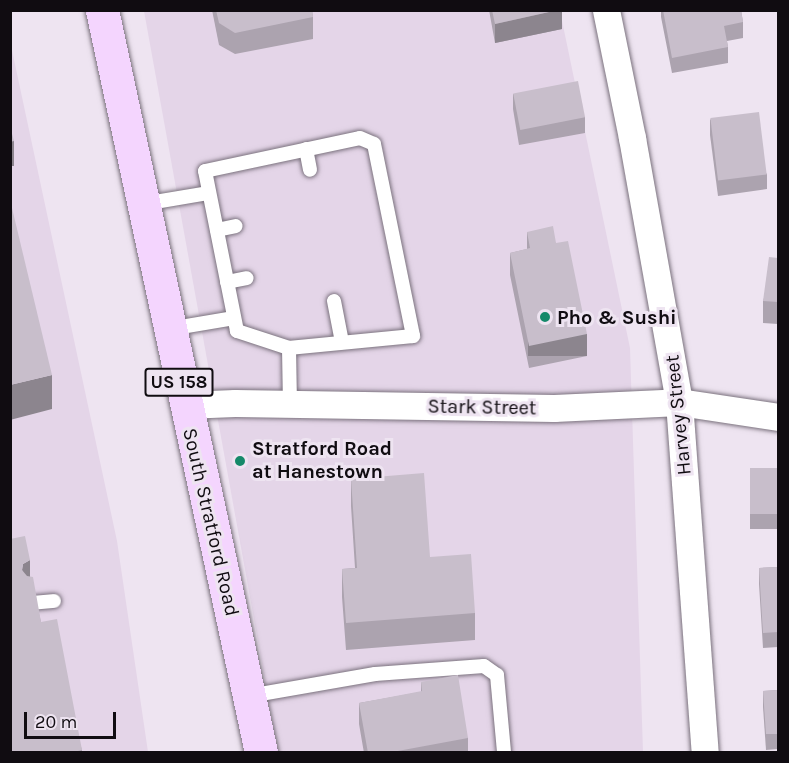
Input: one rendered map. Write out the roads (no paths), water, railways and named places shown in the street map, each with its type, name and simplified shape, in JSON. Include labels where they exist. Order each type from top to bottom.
[{"type":"main road","name":"South Stratford Road","points":[[102,10],[184,405],[261,753]]},
{"type":"street","name":"Harvey Street","points":[[606,10],[632,138],[679,402],[705,753]]},
{"type":"street","name":"Stark Street","points":[[184,405],[290,404],[554,408],[679,402],[778,417]]},
{"type":"lane","points":[[360,138],[374,144],[413,336],[289,348],[237,331],[205,171],[306,149],[360,138]]},
{"type":"lane","points":[[306,149],[310,170]]},
{"type":"lane","points":[[142,204],[209,193]]},
{"type":"lane","points":[[217,230],[236,226]]},
{"type":"lane","points":[[227,282],[247,278]]},
{"type":"lane","points":[[334,301],[342,342]]},
{"type":"lane","points":[[169,329],[234,318]]},
{"type":"lane","points":[[289,348],[290,404]]},
{"type":"lane","points":[[31,603],[54,601]]},
{"type":"lane","points":[[249,696],[375,674],[484,666],[497,675],[504,753]]},
{"type":"place","name":"Pho & Sushi","points":[[545,317]]},
{"type":"place","name":"Stratford Road at Hanestown","points":[[240,461]]}]
